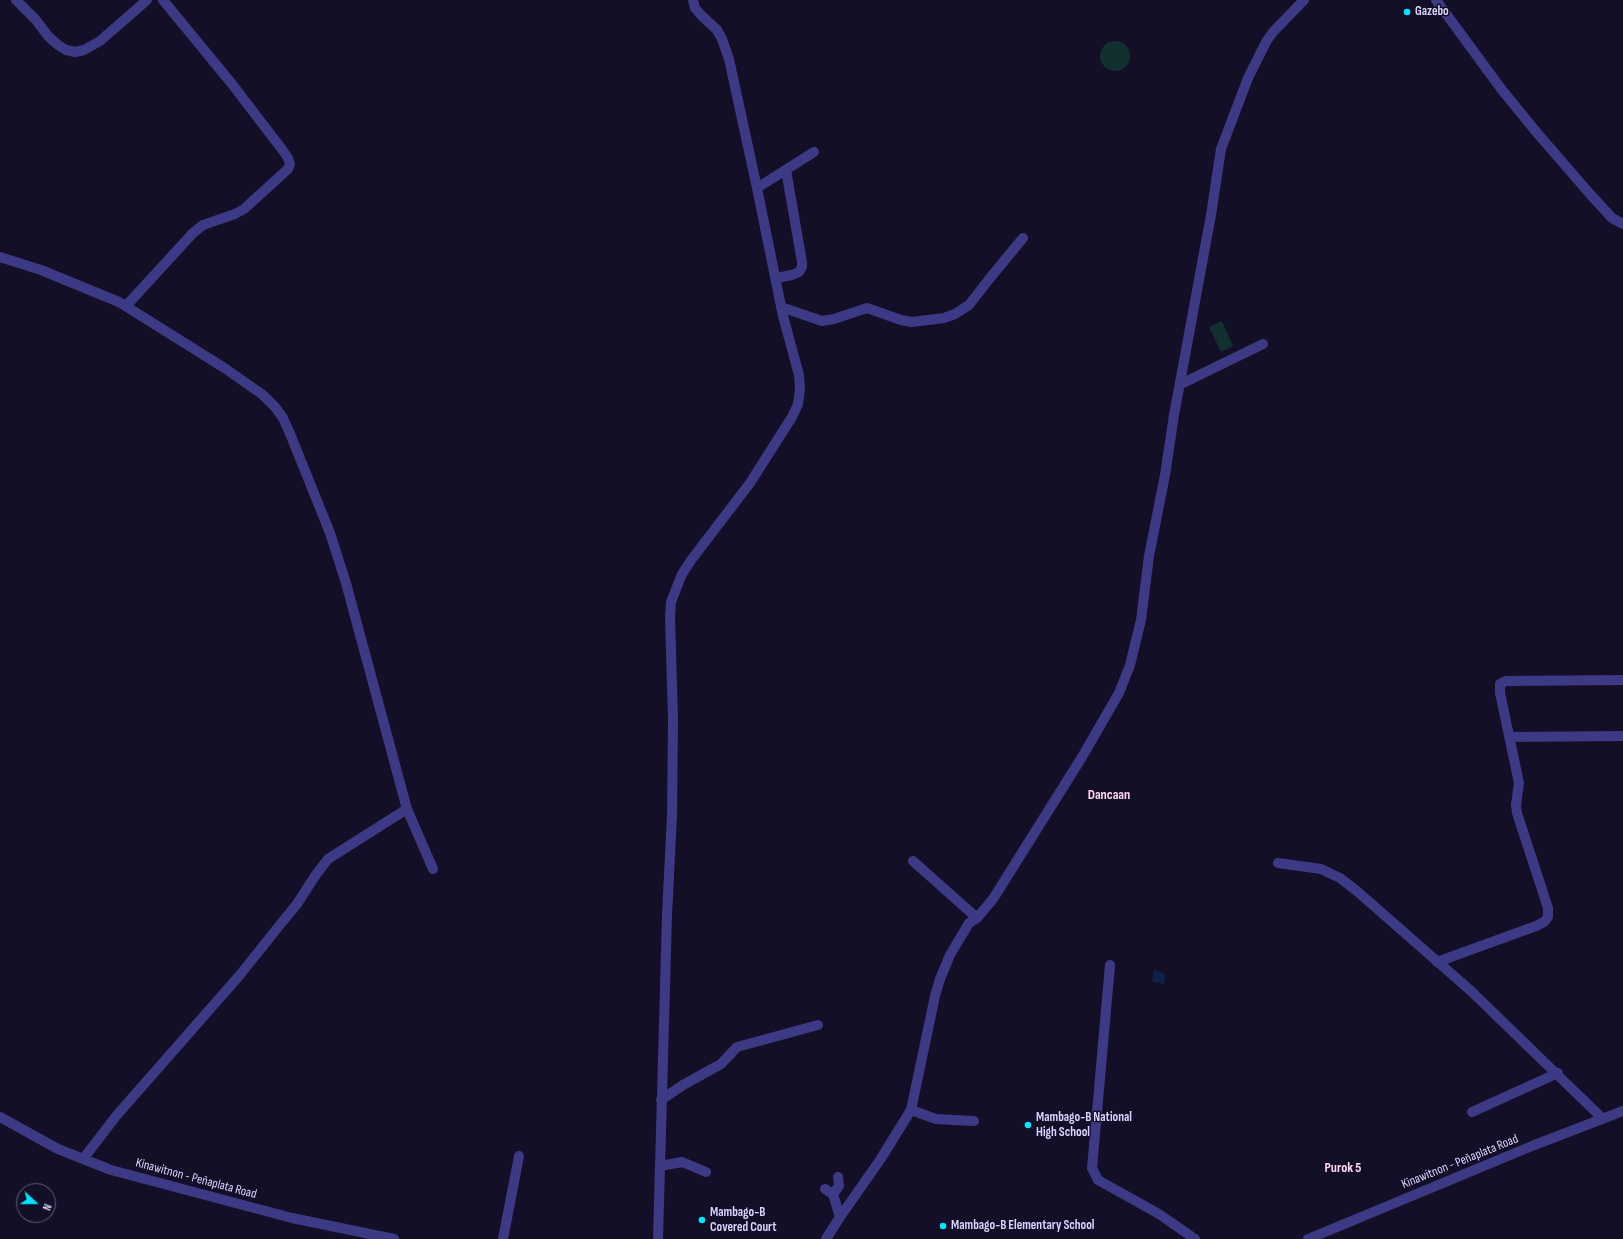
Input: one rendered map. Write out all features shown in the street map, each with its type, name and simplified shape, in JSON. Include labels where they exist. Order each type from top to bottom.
[{"type":"street","points":[[16,0],[58,45],[66,50],[75,52],[84,50],[100,41],[147,0]]},
{"type":"street","points":[[126,306],[202,225],[235,214],[244,209],[288,169],[290,164],[281,148],[254,113],[163,0]]},
{"type":"street","points":[[658,1239],[667,915],[672,815],[673,712],[670,617],[671,602],[682,574],[750,483],[792,417],[798,404],[800,390],[799,375],[786,331],[729,59],[717,30],[695,8],[693,0]]},
{"type":"street","points":[[826,1239],[880,1160],[911,1110],[940,978],[960,936],[969,923],[977,918],[993,899],[1082,756],[1119,693],[1136,645],[1141,620],[1149,556],[1165,475],[1174,415],[1181,384],[1211,215],[1221,149],[1248,78],[1266,42],[1273,32],[1304,0]]},
{"type":"street","points":[[1436,0],[1502,90],[1538,134],[1603,209],[1612,218],[1623,224]]},
{"type":"street","points":[[757,188],[814,152]]},
{"type":"street","points":[[776,278],[792,275],[799,272],[802,267],[786,170]]},
{"type":"street","points":[[781,307],[822,321],[834,319],[867,308],[895,318],[912,322],[944,318],[955,314],[969,305],[1023,238]]},
{"type":"street","points":[[0,257],[40,270],[108,297],[126,306],[239,378],[263,395],[275,407],[291,436],[330,533],[346,583],[407,809],[433,869]]},
{"type":"street","points":[[1181,384],[1264,344]]},
{"type":"street","points":[[1437,962],[1536,926],[1544,922],[1548,916],[1548,908],[1517,813],[1516,805],[1519,783],[1500,693],[1499,687],[1502,682],[1623,680]]},
{"type":"street","points":[[1510,737],[1623,736]]},
{"type":"street","points":[[83,1159],[117,1115],[239,976],[297,904],[314,876],[328,859],[407,809]]},
{"type":"street","points":[[913,861],[977,918]]},
{"type":"street","points":[[1278,864],[1321,869],[1340,878],[1378,908],[1471,991],[1558,1073],[1603,1119]]},
{"type":"street","points":[[1110,965],[1092,1168],[1094,1176],[1098,1180],[1159,1214],[1195,1239]]},
{"type":"street","points":[[661,1100],[683,1085],[721,1064],[737,1047],[813,1023]]},
{"type":"street","points":[[1472,1112],[1558,1073]]},
{"type":"street","points":[[911,1110],[936,1119],[974,1121]]},
{"type":"street","name":"Kinawitnon - Peñaplata Road","points":[[1308,1239],[1532,1146],[1623,1111]]},
{"type":"street","name":"Kinawitnon - Peñaplata Road","points":[[0,1117],[58,1149],[111,1170],[284,1216],[394,1239]]},
{"type":"street","points":[[503,1239],[519,1156]]},
{"type":"street","points":[[660,1166],[682,1162],[706,1172]]},
{"type":"street","points":[[838,1177],[839,1186],[829,1192],[840,1217]]},
{"type":"green space","points":[[1115,41],[1126,45],[1130,56],[1126,67],[1115,71],[1104,67],[1100,56],[1104,45]]},
{"type":"green space","points":[[1222,321],[1233,346],[1221,352],[1209,327]]},
{"type":"water","points":[[1154,970],[1165,974],[1164,984],[1152,981]]},
{"type":"place","name":"Gazebo","points":[[1407,12]]},
{"type":"place","name":"Mambago-B National High School","points":[[1028,1125]]},
{"type":"place","name":"Mambago-B Covered Court","points":[[702,1220]]},
{"type":"place","name":"Mambago-B Elementary School","points":[[943,1226]]},
{"type":"district","name":"Dancaan","points":[[1109,795]]},
{"type":"district","name":"Purok 5","points":[[1343,1168]]}]
